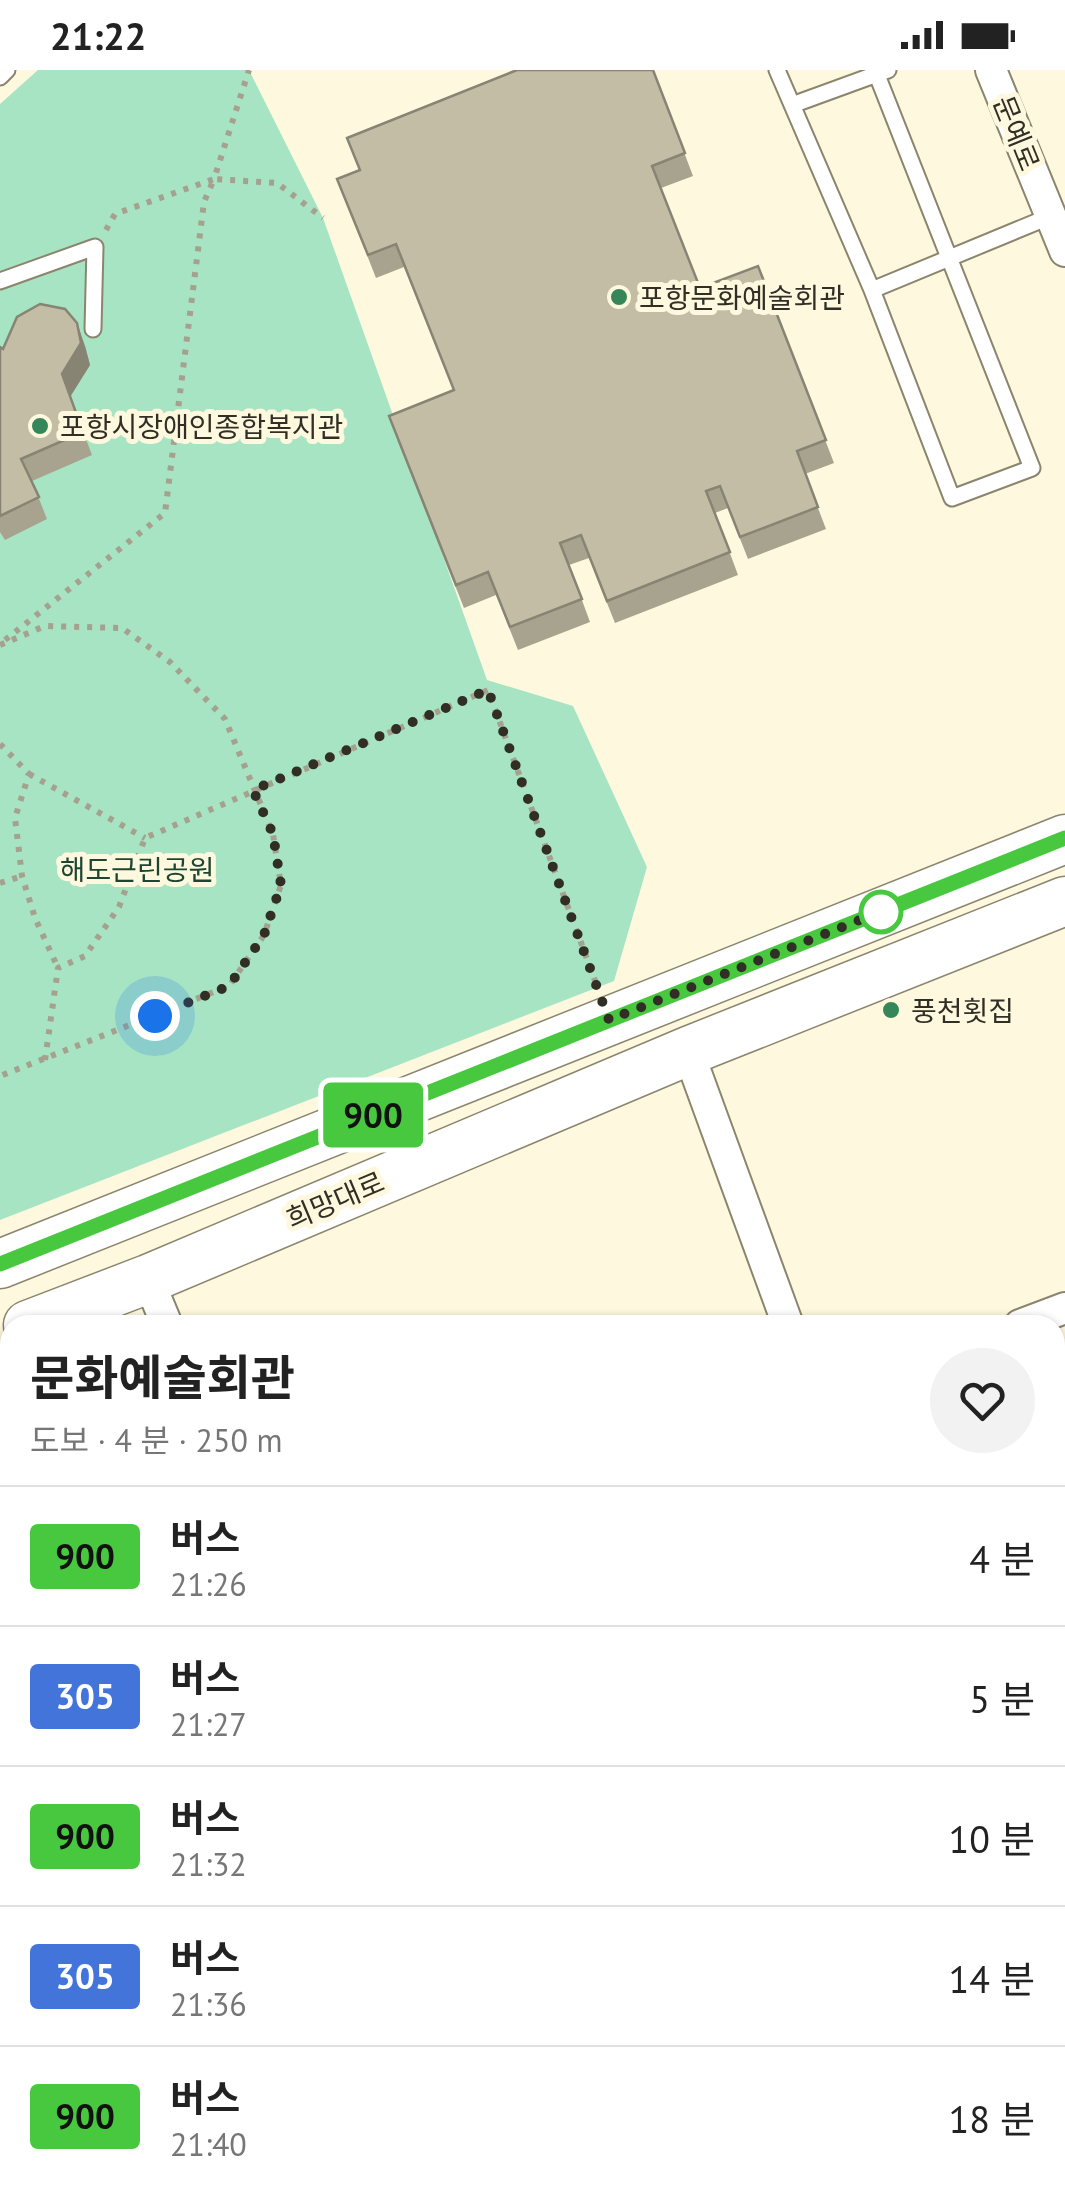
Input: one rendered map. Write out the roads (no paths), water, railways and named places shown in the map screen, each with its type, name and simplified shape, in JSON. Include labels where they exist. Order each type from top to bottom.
[{"type":"main road","points":[[0,1264],[1065,838]]},
{"type":"main road","name":"희망대로","points":[[55,1315],[148,1280],[688,1051],[1065,901]]},
{"type":"street","name":"문예로","points":[[991,70],[1065,251]]},
{"type":"street","points":[[688,1051],[784,1315]]},
{"type":"street","points":[[148,1280],[163,1315]]},
{"type":"lane","points":[[0,77],[7,70]]},
{"type":"lane","points":[[777,70],[792,105],[872,290],[952,498],[1032,468],[949,258],[882,72],[792,105]]},
{"type":"lane","points":[[872,290],[1050,216]]},
{"type":"lane","points":[[0,281],[95,248],[92,328]]},
{"type":"place","name":"포항문화예술회관","points":[[619,297]]},
{"type":"place","name":"포항시장애인종합복지관","points":[[40,426]]},
{"type":"place","name":"풍천횟집","points":[[891,1010]]},
{"type":"park label","name":"해도근린공원","points":[[137,869]]}]
